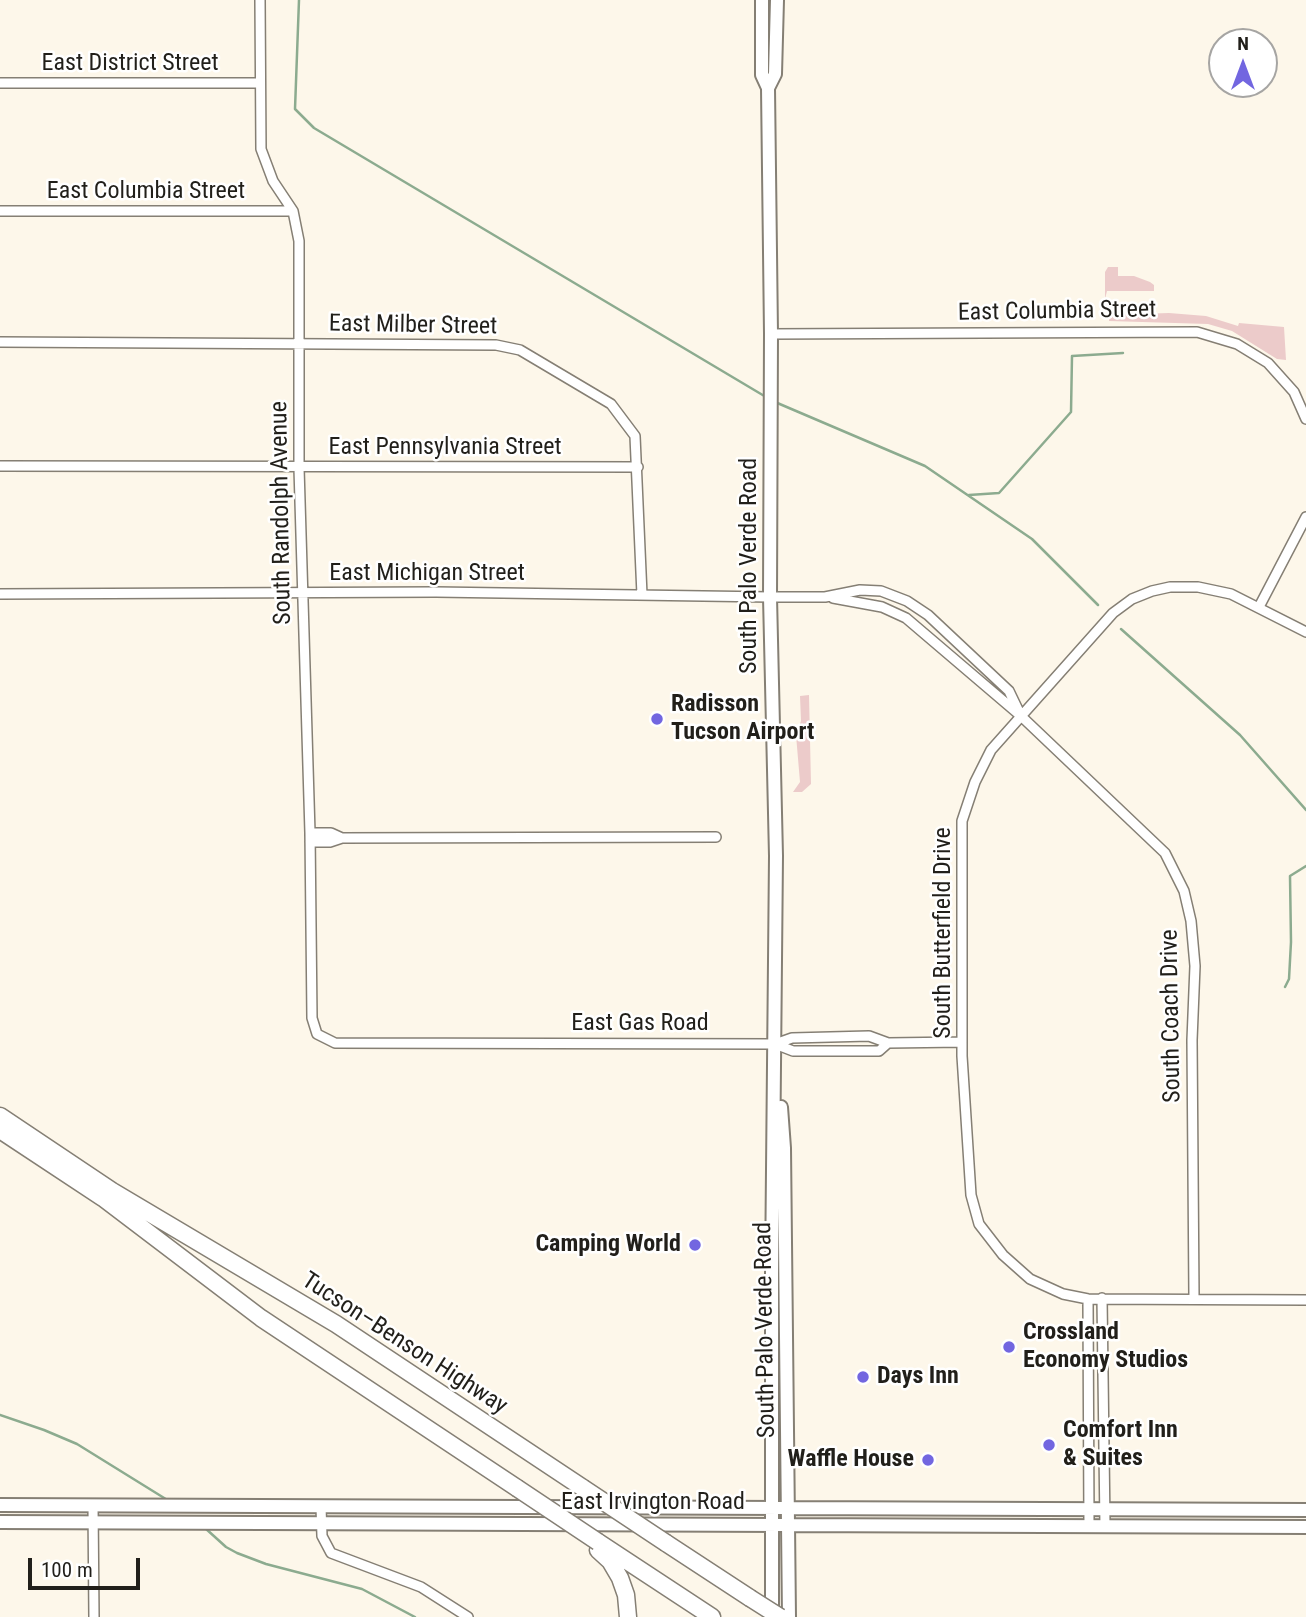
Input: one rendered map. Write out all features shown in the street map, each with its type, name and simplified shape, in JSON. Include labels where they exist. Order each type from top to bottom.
[{"type":"highway","name":"Tucson–Benson Highway","points":[[0,1116],[112,1191],[335,1324],[780,1617]]},
{"type":"highway","points":[[0,1130],[103,1198],[261,1318],[593,1542],[712,1617]]},
{"type":"highway","points":[[593,1542],[619,1575],[626,1595],[628,1617]]},
{"type":"main road","name":"South Palo Verde Road","points":[[762,0],[762,75],[768,89],[770,597],[776,856],[772,1617]]},
{"type":"main road","name":"South Palo Verde Road","points":[[768,89],[775,74],[777,0]]},
{"type":"main road","name":"South Palo Verde Road","points":[[775,1044],[784,1148],[790,1508],[789,1617]]},
{"type":"main road","points":[[774,1188],[779,1196],[780,1239],[786,1264]]},
{"type":"main road","name":"East Irvington Road","points":[[0,1505],[1306,1510]]},
{"type":"main road","name":"East Irvington Road","points":[[0,1522],[1306,1527]]},
{"type":"street","name":"South Randolph Avenue","points":[[260,0],[261,149],[273,181],[293,211],[299,241],[299,468],[310,838],[312,1018],[317,1034]]},
{"type":"street","name":"East District Street","points":[[0,83],[260,83]]},
{"type":"street","name":"East Columbia Street","points":[[0,211],[293,211]]},
{"type":"street","name":"East Columbia Street","points":[[771,334],[1197,332],[1237,344],[1268,363],[1294,392],[1306,419]]},
{"type":"street","name":"East Milber Street","points":[[0,342],[496,345],[520,351],[611,404],[635,436],[642,595]]},
{"type":"street","name":"East Pennsylvania Street","points":[[0,466],[638,467]]},
{"type":"street","points":[[1306,517],[1259,607],[1306,632]]},
{"type":"street","name":"South Butterfield Drive","points":[[1259,607],[1231,594],[1198,587],[1170,587],[1143,594],[1105,620],[991,750],[975,782],[962,821],[962,1042],[967,1168],[979,1224],[1003,1255],[1030,1279],[1063,1294],[1088,1298],[1306,1300]]},
{"type":"street","name":"South Coach Drive","points":[[825,597],[860,590],[881,592],[907,601],[928,615],[1009,691],[1021,716]]},
{"type":"street","name":"East Michigan Street","points":[[0,594],[303,592],[770,597]]},
{"type":"street","name":"South Coach Drive","points":[[770,597],[825,597],[882,607],[898,614],[933,640],[1021,716],[1165,853],[1184,891],[1191,921],[1195,979],[1192,1040],[1194,1298]]},
{"type":"street","points":[[898,614],[907,601]]},
{"type":"street","points":[[310,838],[716,837]]},
{"type":"street","name":"East Gas Road","points":[[317,1034],[335,1043],[775,1044],[792,1038],[869,1036],[888,1044],[962,1042]]},
{"type":"street","points":[[775,1044],[793,1051],[879,1051],[888,1044]]},
{"type":"street","points":[[1088,1298],[1098,1308],[1098,1346],[1103,1366]]},
{"type":"street","points":[[1088,1298],[1089,1526]]},
{"type":"street","points":[[1102,1298],[1105,1526]]},
{"type":"street","points":[[93,1506],[94,1617]]},
{"type":"street","points":[[321,1507],[322,1536],[331,1553],[421,1587],[468,1617]]},
{"type":"shaded area","points":[[1108,267],[1118,267],[1118,276],[1134,276],[1150,282],[1154,285],[1154,291],[1107,291],[1105,299],[1105,272]]},
{"type":"shaded area","points":[[1169,313],[1206,316],[1238,326],[1239,323],[1284,327],[1286,360],[1277,359],[1232,331],[1208,324],[1109,321],[1109,315]]},
{"type":"shaded area","points":[[809,695],[811,784],[802,792],[793,792],[800,782],[796,735],[801,721],[800,696]]},
{"type":"waterway","points":[[299,0],[295,109],[314,128],[766,397]]},
{"type":"waterway","points":[[969,495],[999,493],[1071,412],[1072,356],[1123,353]]},
{"type":"waterway","points":[[775,402],[925,466],[1032,539],[1098,605]]},
{"type":"waterway","points":[[1121,629],[1240,735],[1306,810]]},
{"type":"waterway","points":[[1285,987],[1289,979],[1291,942],[1290,876],[1306,866]]},
{"type":"waterway","points":[[0,1415],[77,1444],[169,1501]]},
{"type":"waterway","points":[[205,1528],[237,1553],[266,1564],[362,1589],[415,1617]]},
{"type":"place","name":"Radisson Tucson Airport","points":[[657,719]]},
{"type":"place","name":"Camping World","points":[[695,1245]]},
{"type":"place","name":"Crossland Economy Studios","points":[[1009,1347]]},
{"type":"place","name":"Days Inn","points":[[863,1377]]},
{"type":"place","name":"Comfort Inn & Suites","points":[[1049,1445]]},
{"type":"place","name":"Waffle House","points":[[928,1460]]}]
